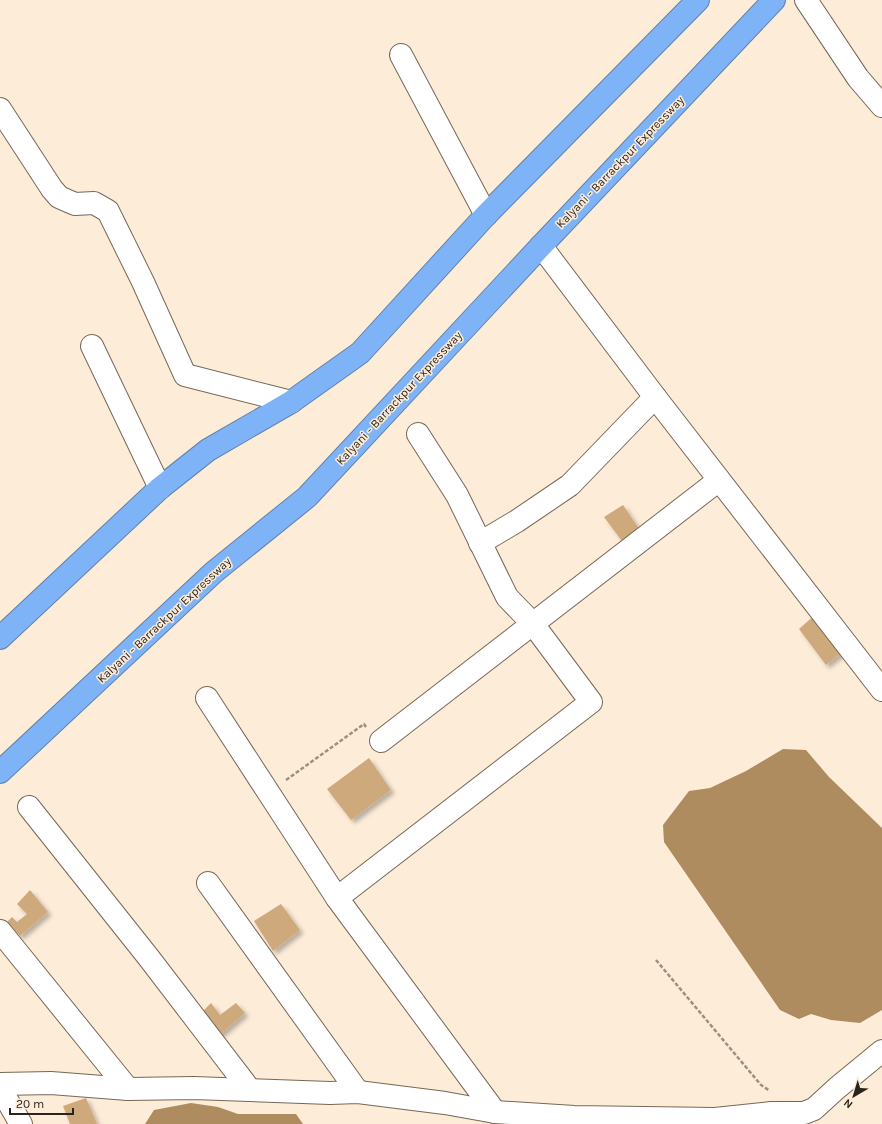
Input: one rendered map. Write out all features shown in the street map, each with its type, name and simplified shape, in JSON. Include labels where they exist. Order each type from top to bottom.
[{"type":"highway","points":[[0,638],[160,488],[208,450],[291,402],[360,353],[486,215],[698,0]]},
{"type":"highway","name":"Kalyani - Barrackpur Expressway","points":[[0,772],[214,572],[307,497],[541,246],[774,0]]},
{"type":"street","points":[[806,0],[858,78],[882,106]]},
{"type":"street","points":[[402,55],[486,215]]},
{"type":"street","points":[[0,109],[52,190],[60,197],[75,204],[94,203],[108,211],[143,282],[185,374],[291,402]]},
{"type":"street","points":[[541,246],[654,398],[882,690]]},
{"type":"street","points":[[92,346],[160,488]]},
{"type":"street","points":[[480,542],[517,521],[570,485],[654,398]]},
{"type":"street","points":[[337,898],[591,702],[532,624],[507,597],[457,495],[418,434]]},
{"type":"street","points":[[381,740],[719,480]]},
{"type":"street","points":[[207,698],[337,898],[495,1112]]},
{"type":"street","points":[[29,807],[149,958],[250,1090]]},
{"type":"street","points":[[208,883],[358,1092]]},
{"type":"street","points":[[0,931],[128,1089]]},
{"type":"street","points":[[0,1084],[51,1082],[128,1089],[250,1090],[330,1093],[358,1092],[445,1103],[495,1112],[574,1117],[715,1119],[771,1113],[801,1118],[814,1110],[837,1088],[882,1051]]},
{"type":"street","points":[[0,1088],[21,1124]]},
{"type":"path","points":[[268,793],[364,724],[381,740]]},
{"type":"path","points":[[656,960],[761,1085]]},
{"type":"shaded area","points":[[783,749],[806,750],[829,777],[882,828],[882,1010],[860,1023],[831,1020],[811,1014],[799,1019],[780,1010],[664,842],[663,825],[689,791],[710,788],[746,771]]},
{"type":"shaded area","points":[[191,1103],[218,1107],[238,1114],[296,1114],[303,1124],[145,1124],[154,1110]]},
{"type":"building","points":[[623,505],[642,533],[625,545],[604,517]]},
{"type":"building","points":[[817,613],[845,650],[826,665],[799,629]]},
{"type":"building","points":[[369,758],[391,790],[351,820],[327,789]]},
{"type":"building","points":[[30,890],[48,912],[20,936],[7,922],[12,917],[17,922],[27,914],[17,904]]},
{"type":"building","points":[[281,904],[300,930],[273,951],[254,921]]},
{"type":"building","points":[[211,1003],[220,1015],[236,1003],[245,1013],[217,1037],[198,1016]]},
{"type":"building","points":[[86,1098],[97,1124],[70,1124],[63,1106]]}]
